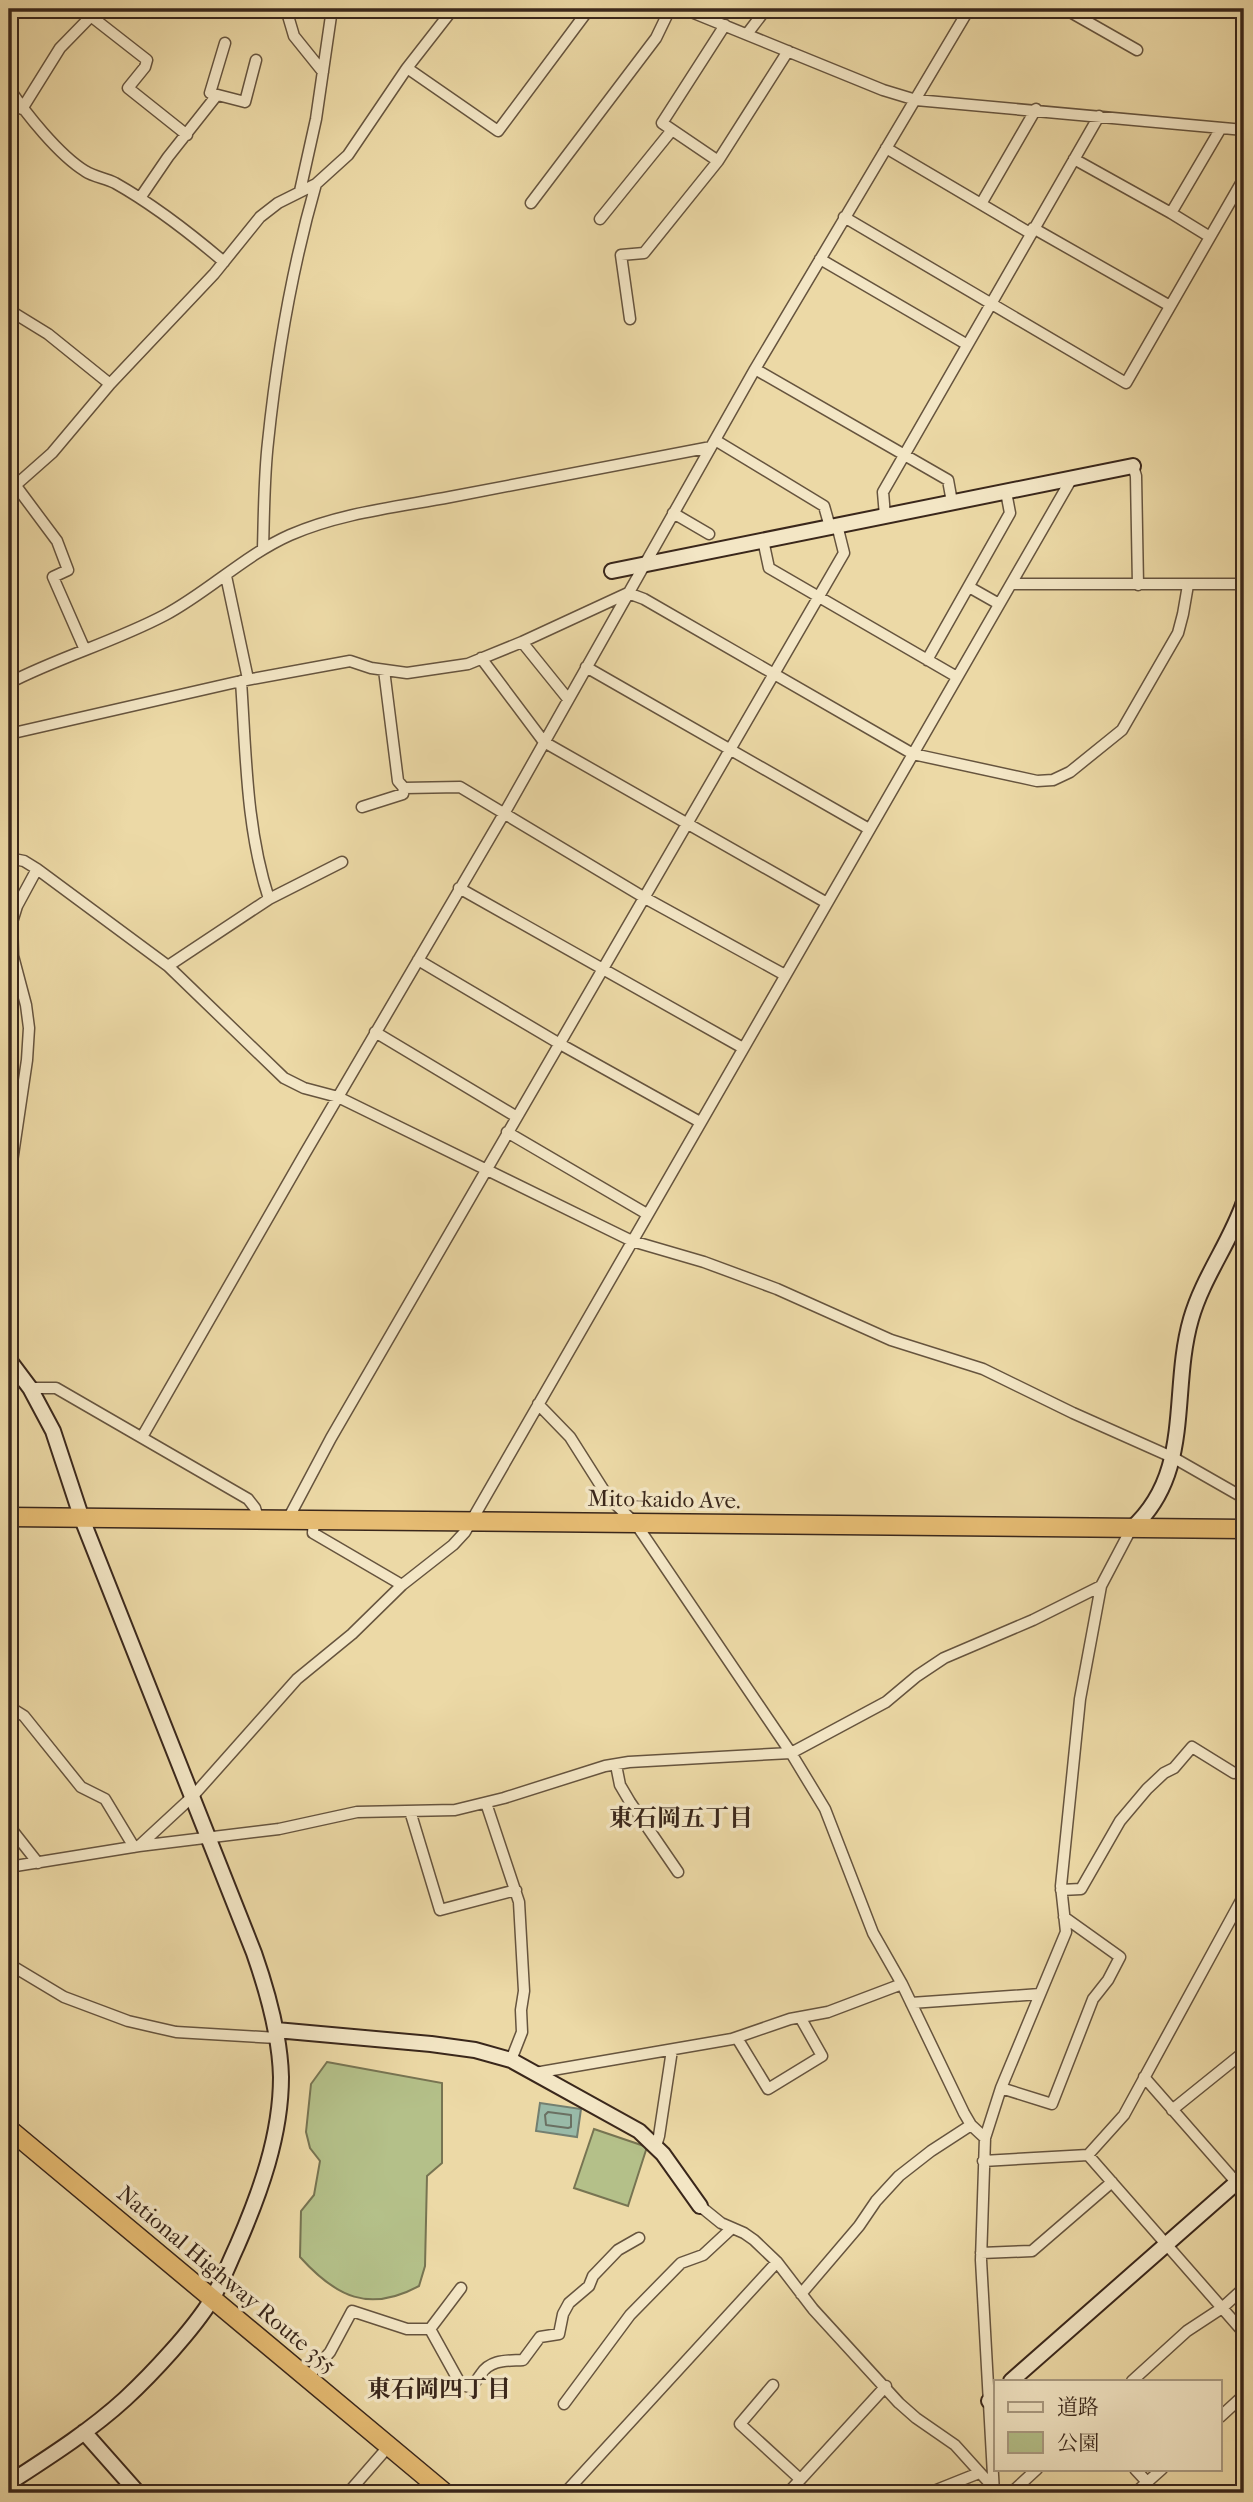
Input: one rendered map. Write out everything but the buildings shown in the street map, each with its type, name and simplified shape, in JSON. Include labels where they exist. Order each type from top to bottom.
[{"type":"highway","name":"Mito-kaido Ave.","points":[[9,1517],[1244,1529]]},
{"type":"highway","name":"National Highway Route 355","points":[[9,2129],[445,2493]]},
{"type":"street","points":[[286,9],[294,36],[323,72]]},
{"type":"street","points":[[300,191],[316,119],[332,9]]},
{"type":"street","points":[[85,650],[53,577],[68,570],[57,541],[12,489],[52,453],[110,384],[224,262],[260,217],[278,203],[316,184],[348,155],[407,68],[453,9]]},
{"type":"street","points":[[407,68],[498,131],[589,9]]},
{"type":"street","points":[[531,203],[656,38],[670,9]]},
{"type":"street","points":[[684,9],[883,90],[916,100],[1244,130]]},
{"type":"street","points":[[747,34],[766,9]]},
{"type":"street","points":[[142,1437],[505,812],[755,369],[969,9]]},
{"type":"street","points":[[1065,9],[1137,50]]},
{"type":"street","points":[[22,109],[60,48],[95,13],[147,60],[145,67],[128,88],[187,135]]},
{"type":"street","points":[[718,161],[662,123],[725,25]]},
{"type":"street","points":[[225,43],[210,93],[245,102],[256,60]]},
{"type":"street","points":[[630,319],[621,256],[644,253],[718,161],[788,51]]},
{"type":"street","points":[[9,88],[22,109],[77,165],[140,198],[182,227],[224,262]]},
{"type":"street","points":[[140,198],[217,95]]},
{"type":"street","points":[[981,204],[1036,110]]},
{"type":"street","points":[[885,516],[883,492],[1098,116]]},
{"type":"street","points":[[1171,213],[1222,128]]},
{"type":"street","points":[[600,219],[672,130]]},
{"type":"street","points":[[886,148],[981,204],[1170,306]]},
{"type":"street","points":[[1074,159],[1210,237]]},
{"type":"street","points":[[844,217],[1126,383],[1244,178]]},
{"type":"street","points":[[263,549],[267,443],[275,382],[295,260],[316,184]]},
{"type":"street","points":[[820,259],[966,344]]},
{"type":"street","points":[[9,310],[48,334],[110,384]]},
{"type":"street","points":[[755,369],[948,480],[952,502]]},
{"type":"street","points":[[9,683],[36,669],[166,615],[263,549],[291,534],[388,507],[713,443],[824,506],[844,552],[331,1438],[288,1519]]},
{"type":"street","points":[[612,570],[1133,466],[1136,476],[1138,585]]},
{"type":"street","points":[[136,1846],[193,1796],[298,1679],[352,1634],[402,1585],[453,1545],[471,1521],[1072,478]]},
{"type":"street","points":[[927,660],[1010,513],[1006,492]]},
{"type":"street","points":[[673,513],[709,534]]},
{"type":"street","points":[[763,540],[769,568],[957,677]]},
{"type":"street","points":[[226,576],[245,680],[253,834],[268,899]]},
{"type":"street","points":[[1011,584],[1244,583]]},
{"type":"street","points":[[9,734],[245,680],[350,661],[407,673],[468,664],[628,593],[644,599],[913,754],[1037,780],[1053,780],[1070,772],[1122,730],[1178,633],[1188,585]]},
{"type":"street","points":[[969,587],[999,604]]},
{"type":"street","points":[[522,642],[568,699]]},
{"type":"street","points":[[481,658],[544,742],[827,903]]},
{"type":"street","points":[[586,667],[869,830]]},
{"type":"street","points":[[362,807],[404,794],[404,788],[398,781],[384,670]]},
{"type":"street","points":[[404,788],[460,787],[645,898],[785,975]]},
{"type":"street","points":[[9,858],[24,860],[168,966],[284,1078],[304,1088],[338,1097],[632,1241],[704,1262],[777,1289],[891,1340],[983,1369],[1068,1411],[1174,1458],[1244,1497]]},
{"type":"street","points":[[168,966],[268,899],[342,862]]},
{"type":"street","points":[[9,1262],[12,1227],[9,1182],[27,1060],[29,1028],[13,956],[12,922],[17,906],[37,869]]},
{"type":"street","points":[[459,888],[743,1048]]},
{"type":"street","points":[[418,960],[560,1044],[700,1122]]},
{"type":"street","points":[[375,1032],[517,1117]]},
{"type":"street","points":[[507,1132],[648,1214]]},
{"type":"street","points":[[993,2490],[992,2398],[981,2253],[985,2137],[1001,2088],[1066,1932],[1061,1890],[1080,1699],[1101,1586],[1132,1529],[1143,1519],[1169,1475],[1174,1458],[1181,1367],[1191,1317],[1208,1273],[1244,1202]]},
{"type":"street","points":[[9,1360],[30,1388],[53,1431],[82,1519],[264,1981],[276,2034],[281,2077],[264,2178],[250,2216],[212,2298],[125,2398],[84,2432],[9,2483]]},
{"type":"street","points":[[30,1388],[56,1388],[142,1437],[248,1499],[258,1518]]},
{"type":"street","points":[[538,1404],[570,1437],[608,1496],[636,1524],[791,1753],[825,1809],[873,1933],[902,1984],[971,2124],[985,2137]]},
{"type":"street","points":[[314,1518],[313,1533],[402,1585]]},
{"type":"street","points":[[9,1867],[136,1846],[279,1829],[348,1813],[441,1812],[486,1803],[616,1765],[791,1753],[886,1702],[917,1675],[944,1658],[1033,1620],[1101,1586]]},
{"type":"street","points":[[9,1714],[16,1711],[24,1716],[80,1787],[106,1799],[136,1846]]},
{"type":"street","points":[[1061,1890],[1081,1889],[1119,1821],[1147,1788],[1174,1768],[1192,1747],[1234,1773]]},
{"type":"street","points":[[616,1765],[620,1785],[678,1872]]},
{"type":"street","points":[[486,1803],[516,1890],[524,1991],[522,2032],[511,2060]]},
{"type":"street","points":[[410,1811],[440,1910],[516,1890]]},
{"type":"street","points":[[9,1826],[38,1863]]},
{"type":"street","points":[[983,2161],[1088,2155],[1124,2115],[1244,1895]]},
{"type":"street","points":[[1001,2088],[1052,2104],[1093,1999],[1108,1980],[1120,1957],[1064,1917]]},
{"type":"street","points":[[9,1964],[64,1997],[128,2021],[176,2032],[276,2034],[432,2044],[475,2050],[511,2060],[621,2120],[656,2146],[700,2206],[731,2229],[744,2233],[777,2262],[899,2403],[967,2456],[993,2490]]},
{"type":"street","points":[[535,2073],[737,2038],[800,2017],[828,2012],[902,1984]]},
{"type":"street","points":[[911,2003],[1040,1994]]},
{"type":"street","points":[[737,2038],[768,2089],[822,2056],[800,2017]]},
{"type":"street","points":[[656,2146],[672,2050]]},
{"type":"street","points":[[1172,2109],[1244,2052]]},
{"type":"street","points":[[1012,2380],[1242,2183],[1144,2077]]},
{"type":"street","points":[[802,2294],[899,2176],[971,2124]]},
{"type":"street","points":[[1088,2155],[1244,2333]]},
{"type":"street","points":[[981,2253],[1032,2252],[1112,2182]]},
{"type":"street","points":[[564,2404],[630,2315],[681,2263],[703,2255],[731,2229]]},
{"type":"street","points":[[430,2329],[461,2385],[470,2387],[475,2384],[482,2371],[494,2362],[523,2360],[540,2337],[559,2334],[563,2314],[569,2303],[589,2286],[593,2276],[618,2250],[639,2238]]},
{"type":"street","points":[[565,2493],[777,2262]]},
{"type":"street","points":[[430,2329],[461,2288]]},
{"type":"street","points":[[1133,2380],[1187,2331],[1222,2308],[1244,2288]]},
{"type":"street","points":[[307,2378],[330,2352],[352,2311],[407,2329],[430,2329]]},
{"type":"street","points":[[773,2385],[740,2424],[800,2479]]},
{"type":"street","points":[[788,2493],[886,2386]]},
{"type":"street","points":[[1222,2415],[1244,2395]]},
{"type":"street","points":[[84,2432],[138,2493]]},
{"type":"street","points":[[348,2493],[388,2447]]},
{"type":"street","points":[[1011,2493],[1036,2470]]},
{"type":"street","points":[[1136,2470],[1147,2482]]},
{"type":"street","points":[[1135,2493],[1161,2470]]},
{"type":"street","points":[[929,2493],[979,2473]]},
{"type":"green space","points":[[327,2062],[442,2083],[442,2163],[427,2176],[425,2266],[419,2286],[401,2294],[369,2299],[354,2297],[327,2282],[300,2257],[301,2211],[314,2195],[320,2161],[310,2148],[306,2132],[311,2084]]},
{"type":"green space","points":[[594,2129],[647,2147],[628,2206],[574,2188]]},
{"type":"water","points":[[540,2103],[581,2109],[577,2137],[536,2131]]},
{"type":"district","name":"東石岡五丁目","points":[[681,1818]]},
{"type":"district","name":"東石岡四丁目","points":[[439,2389]]}]
